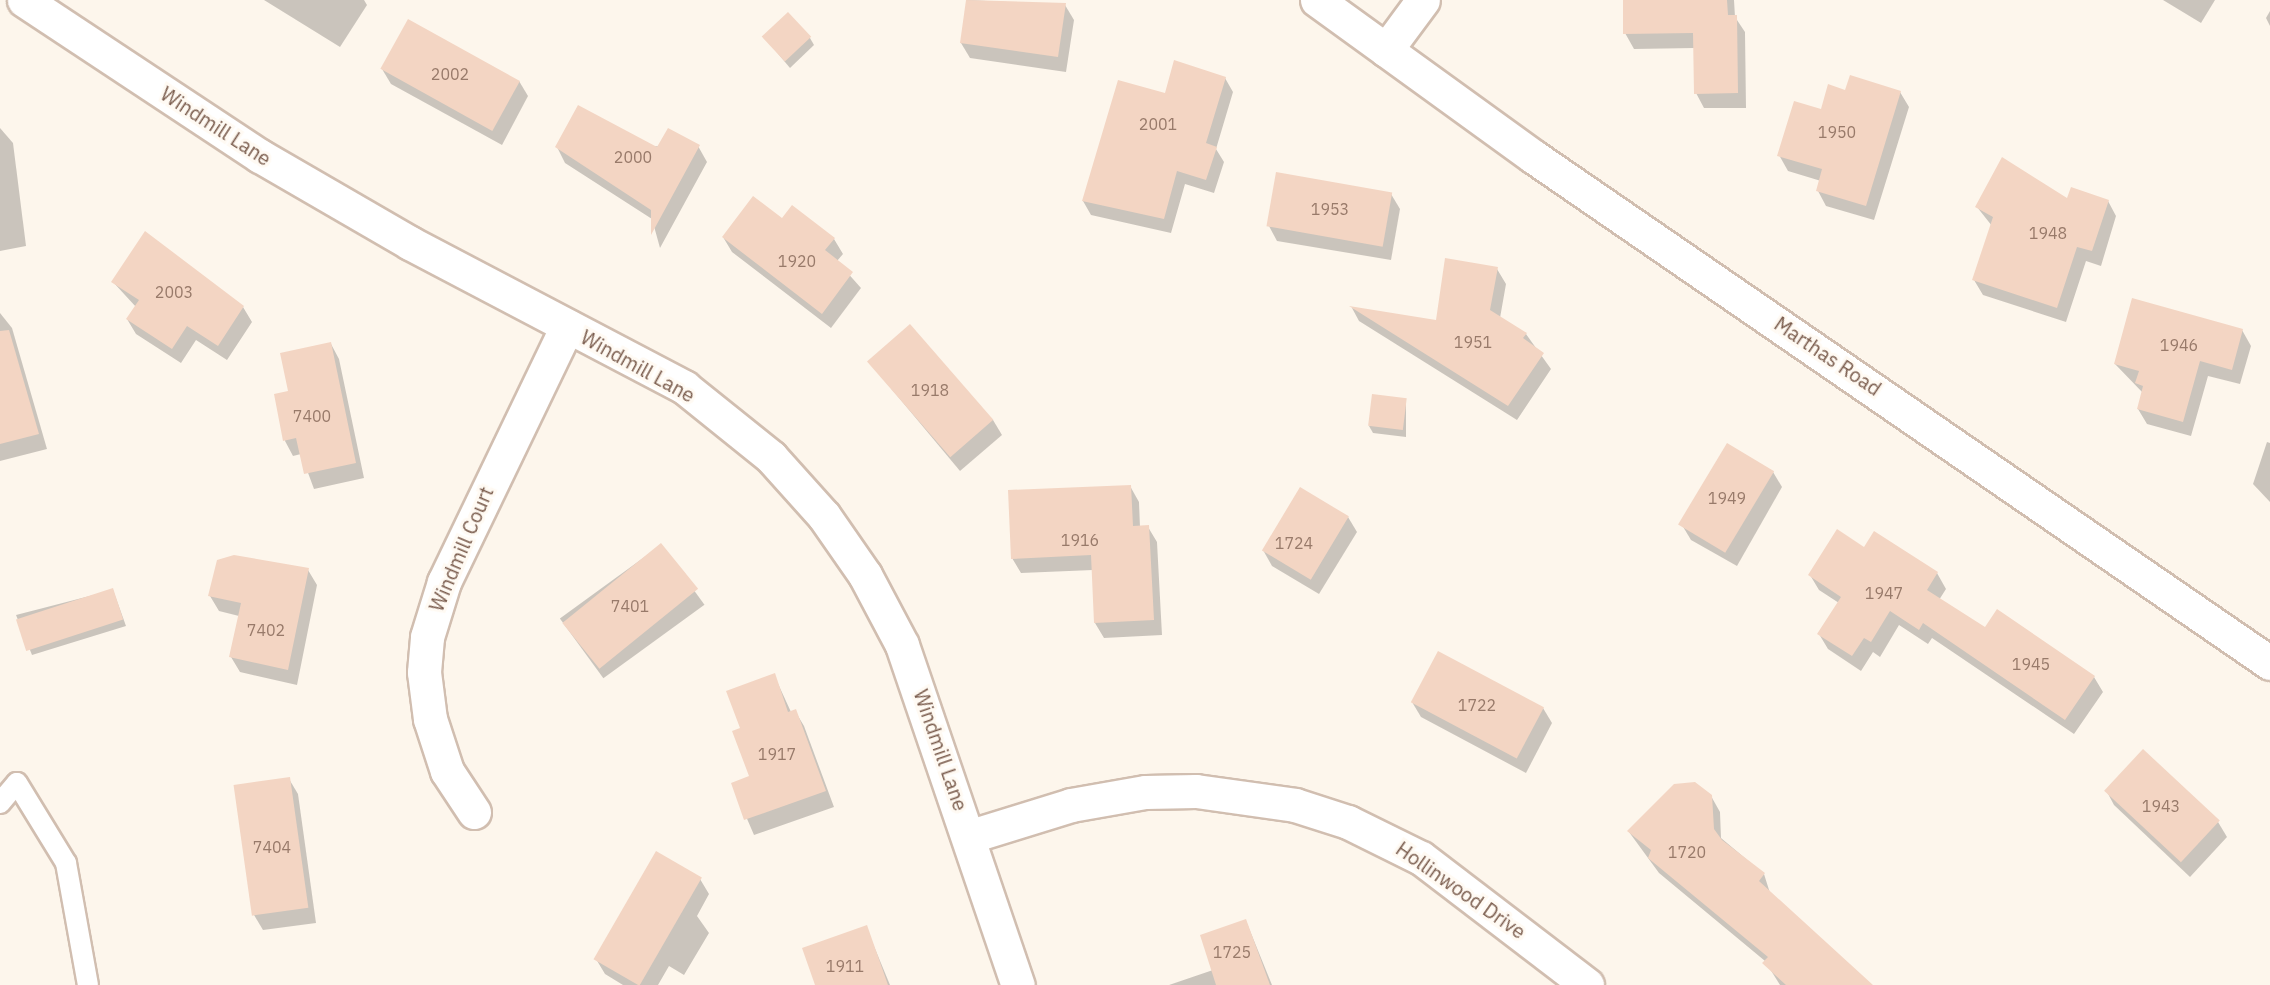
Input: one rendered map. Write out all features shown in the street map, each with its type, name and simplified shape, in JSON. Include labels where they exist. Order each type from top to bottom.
[{"type":"street","name":"Windmill Lane","points":[[24,0],[260,156],[567,326],[684,387],[771,457],[824,516],[865,575],[902,645],[971,836],[1018,985]]},
{"type":"street","name":"Marthas Road","points":[[1317,0],[2270,663]]},
{"type":"street","points":[[1386,50],[1423,0]]},
{"type":"street","name":"Windmill Court","points":[[474,812],[447,771],[430,719],[424,672],[427,637],[444,582],[567,326]]},
{"type":"street","name":"Hollinwood Drive","points":[[971,836],[1071,805],[1145,792],[1196,791],[1295,805],[1348,822],[1421,858],[1587,985]]},
{"type":"lane","points":[[0,803],[17,783],[66,863],[88,985]]},
{"type":"building","points":[[966,0],[1066,3],[1058,57],[960,43]]},
{"type":"building","points":[[1623,0],[1727,0],[1728,15],[1737,15],[1738,93],[1694,94],[1693,33],[1623,34]]},
{"type":"building","points":[[788,12],[811,37],[785,61],[762,37]]},
{"type":"building","points":[[408,19],[520,81],[492,131],[380,69]]},
{"type":"building","points":[[1174,60],[1226,77],[1206,143],[1217,147],[1206,180],[1177,171],[1164,219],[1082,201],[1118,80],[1165,93]]},
{"type":"building","points":[[1850,75],[1901,91],[1866,206],[1816,191],[1822,169],[1777,156],[1794,101],[1821,109],[1828,84],[1845,90]]},
{"type":"building","points":[[578,105],[657,147],[668,128],[700,145],[651,235],[651,210],[555,147]]},
{"type":"building","points":[[2002,157],[2067,198],[2071,187],[2109,200],[2092,251],[2077,247],[2057,308],[1972,280],[1993,217],[1975,207]]},
{"type":"building","points":[[1276,172],[1392,192],[1383,247],[1266,226]]},
{"type":"building","points":[[753,196],[782,218],[792,205],[835,238],[825,250],[853,272],[822,314],[722,237]]},
{"type":"building","points":[[145,231],[244,306],[218,346],[187,326],[172,349],[126,319],[139,300],[111,282]]},
{"type":"building","points":[[1445,258],[1498,267],[1490,310],[1527,333],[1523,338],[1544,353],[1508,406],[1349,306],[1436,320]]},
{"type":"building","points":[[2132,298],[2243,329],[2232,370],[2200,361],[2183,422],[2137,409],[2143,386],[2135,383],[2139,371],[2114,364]]},
{"type":"building","points":[[910,324],[993,420],[950,457],[867,361]]},
{"type":"building","points":[[9,330],[39,434],[0,444],[0,331]]},
{"type":"building","points":[[331,342],[356,463],[304,474],[296,438],[283,441],[274,394],[288,391],[280,353]]},
{"type":"building","points":[[1372,394],[1407,398],[1403,430],[1368,426]]},
{"type":"building","points":[[1727,443],[1774,471],[1725,553],[1678,524]]},
{"type":"building","points":[[1131,485],[1133,526],[1149,525],[1154,620],[1094,623],[1091,555],[1011,559],[1008,490]]},
{"type":"building","points":[[1300,487],[1349,516],[1311,580],[1262,550]]},
{"type":"building","points":[[1837,529],[1864,547],[1874,531],[1938,572],[1927,590],[1985,627],[1997,609],[2095,676],[2065,720],[1923,623],[1919,630],[1890,611],[1871,642],[1864,638],[1852,656],[1817,634],[1841,597],[1808,575]]},
{"type":"building","points":[[661,543],[698,589],[599,669],[562,623]]},
{"type":"building","points":[[234,555],[309,568],[288,670],[229,657],[241,603],[208,596],[217,560]]},
{"type":"building","points":[[113,588],[123,619],[26,651],[16,620]]},
{"type":"building","points":[[1438,651],[1544,707],[1517,759],[1411,702]]},
{"type":"building","points":[[775,673],[788,712],[796,709],[826,791],[744,820],[731,783],[749,776],[732,731],[740,728],[726,691]]},
{"type":"building","points":[[2143,749],[2220,821],[2181,862],[2104,791]]},
{"type":"building","points":[[290,777],[308,908],[252,916],[234,785]]},
{"type":"building","points":[[1695,782],[1712,795],[1714,829],[1722,840],[1765,873],[1759,881],[1873,985],[1786,985],[1762,963],[1768,957],[1648,858],[1651,850],[1627,831],[1674,784]]},
{"type":"building","points":[[656,851],[702,877],[640,985],[594,959]]},
{"type":"building","points":[[1246,919],[1270,985],[1216,985],[1200,935]]},
{"type":"building","points":[[867,925],[888,985],[815,985],[802,948]]}]
